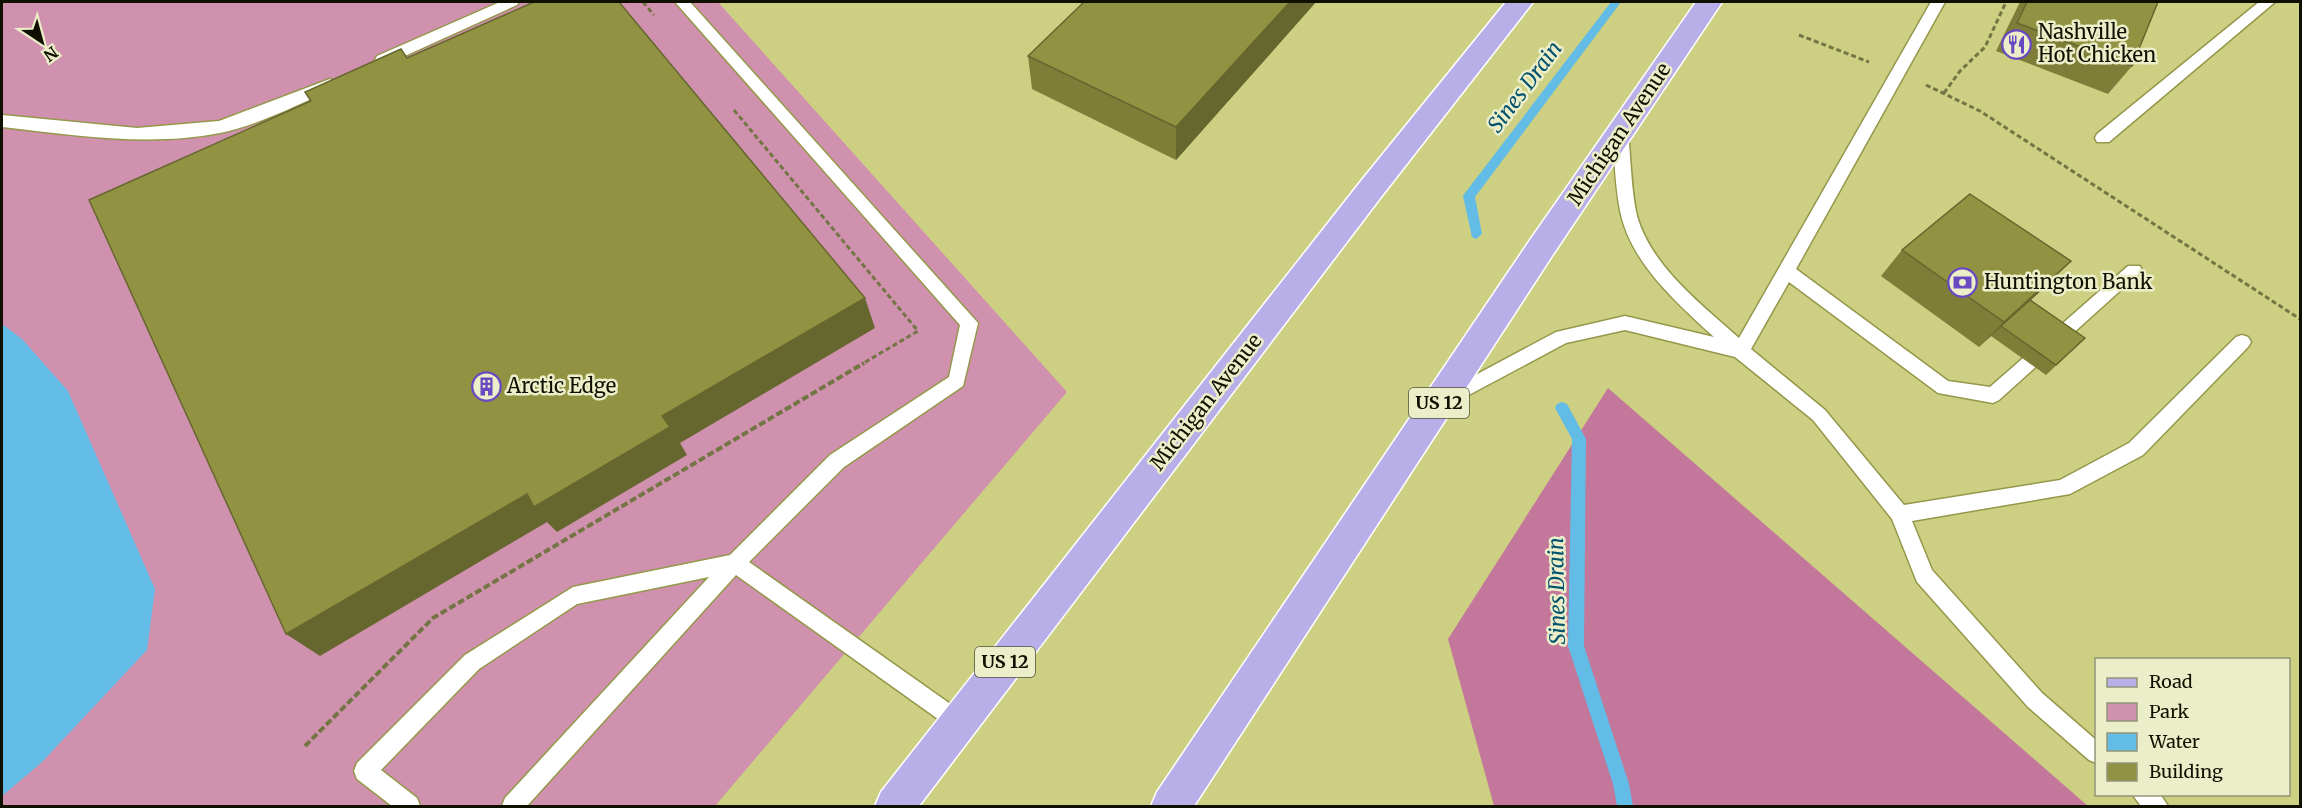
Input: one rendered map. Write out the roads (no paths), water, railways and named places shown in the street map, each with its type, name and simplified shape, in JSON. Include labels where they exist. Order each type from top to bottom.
[{"type":"main road","name":"Michigan Avenue","points":[[895,807],[1364,198],[1520,2]]},
{"type":"main road","name":"Michigan Avenue","points":[[1170,807],[1709,2]]},
{"type":"lane","points":[[372,65],[512,2]]},
{"type":"lane","points":[[513,807],[735,563],[837,461],[957,381],[969,323],[682,2]]},
{"type":"lane","points":[[1741,351],[1938,2]]},
{"type":"lane","points":[[2103,138],[2268,2]]},
{"type":"lane","points":[[2,121],[136,134],[220,127],[285,104],[339,79]]},
{"type":"lane","points":[[1620,133],[1629,215],[1641,247],[1683,298],[1741,351],[1819,415],[1900,514],[1924,576],[2035,700],[2095,751]]},
{"type":"lane","points":[[1786,271],[1944,388],[1993,395],[2134,271]]},
{"type":"lane","points":[[1440,402],[1562,337],[1625,323],[1741,351]]},
{"type":"lane","points":[[1900,514],[2063,488],[2136,448],[2242,342]]},
{"type":"lane","points":[[409,807],[365,771],[472,662],[573,596],[735,563],[959,723]]},
{"type":"lane","points":[[2145,796],[2157,807]]},
{"type":"water","points":[[2,324],[22,339],[68,391],[155,589],[147,650],[41,763],[2,796]]},
{"type":"waterway","name":"Sines Drain","points":[[1476,234],[1469,196],[1616,2]]},
{"type":"waterway","name":"Sines Drain","points":[[1562,408],[1579,439],[1576,646],[1621,784],[1625,806]]},
{"type":"place","name":"Nashville Hot Chicken","points":[[2017,44]]},
{"type":"place","name":"Huntington Bank","points":[[1963,282]]},
{"type":"place","name":"Arctic Edge","points":[[486,386]]}]
